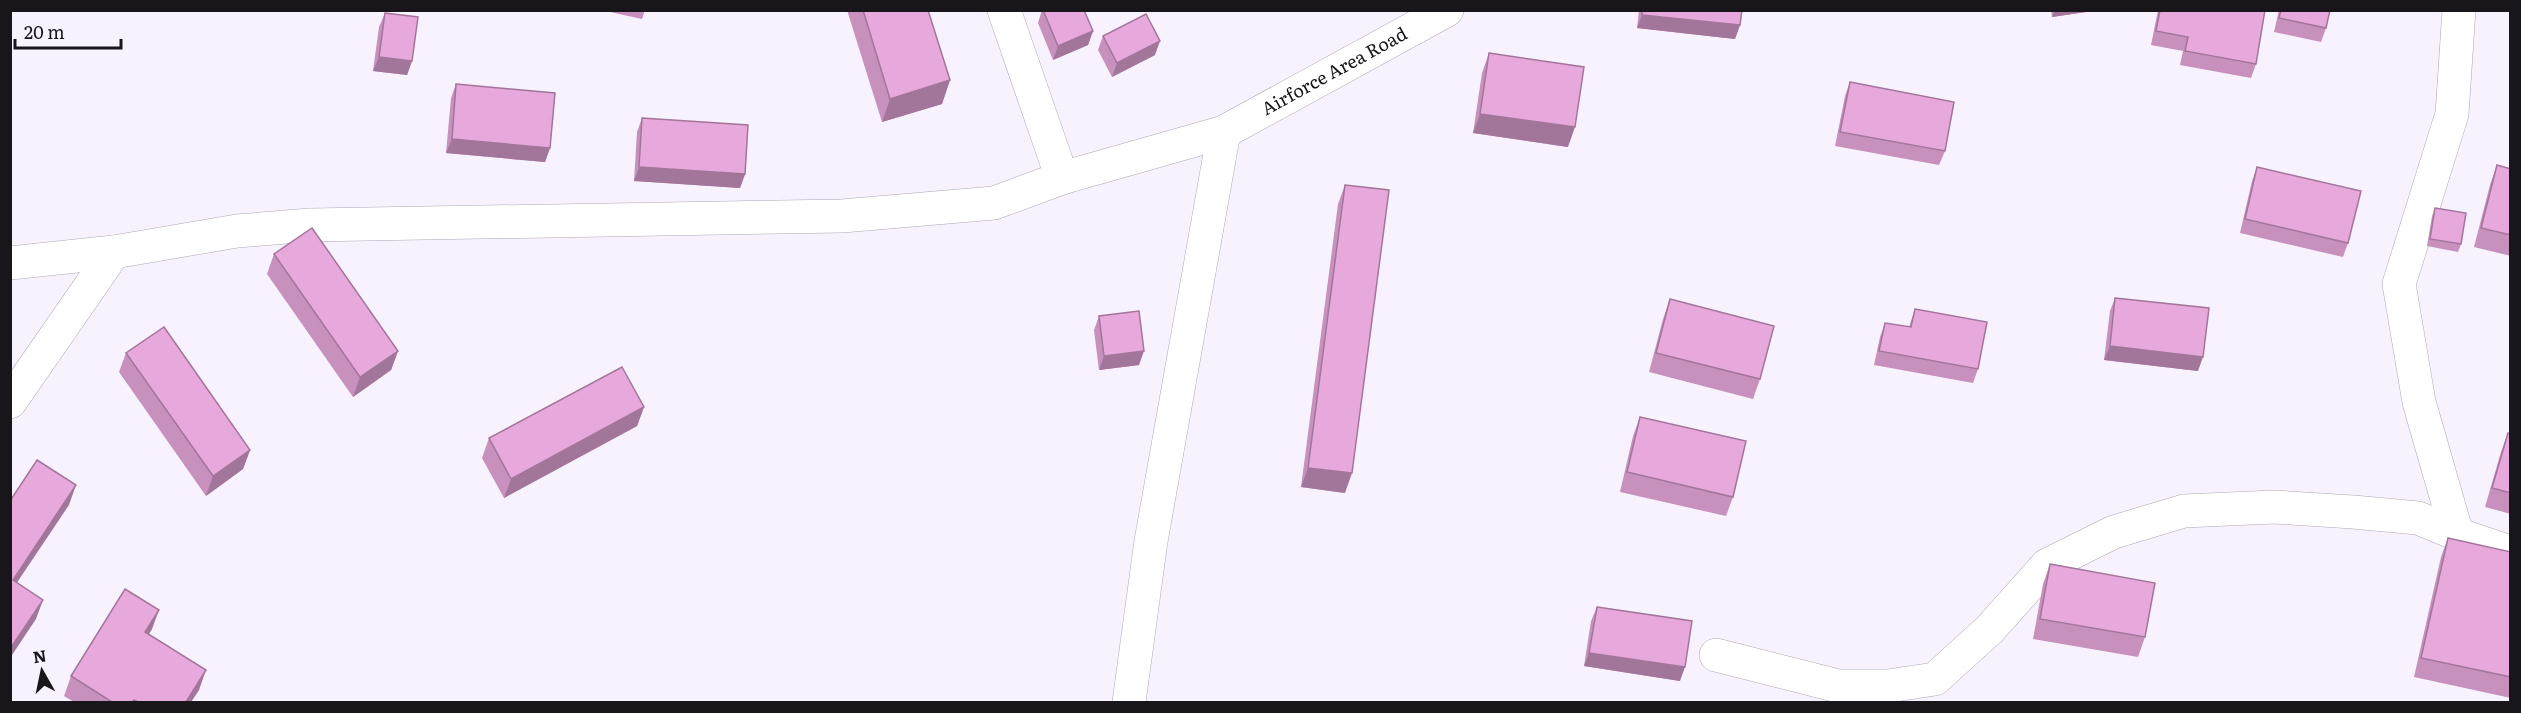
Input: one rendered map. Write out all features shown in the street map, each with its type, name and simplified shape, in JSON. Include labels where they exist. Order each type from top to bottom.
[{"type":"street","points":[[1004,10],[1062,178]]},
{"type":"street","name":"Airforce Area Road","points":[[10,263],[114,252],[237,231],[310,225],[842,216],[994,203],[1062,178],[1224,132],[1447,10]]},
{"type":"street","points":[[2457,534],[2419,402],[2399,284],[2452,114],[2459,10]]},
{"type":"street","points":[[1129,702],[1151,541],[1224,132]]},
{"type":"street","points":[[10,402],[114,252]]},
{"type":"street","points":[[1716,655],[1838,686],[1888,686],[1935,679],[1990,628],[2047,565],[2114,532],[2184,511],[2274,507],[2418,518],[2511,552]]},
{"type":"building","points":[[863,10],[928,10],[950,80],[890,99]]},
{"type":"building","points":[[1043,10],[1084,10],[1093,31],[1058,46]]},
{"type":"building","points":[[1642,10],[1742,10],[1740,25],[1642,15]]},
{"type":"building","points":[[2160,10],[2265,10],[2256,64],[2185,51],[2188,37],[2156,31]]},
{"type":"building","points":[[2281,10],[2330,10],[2326,28],[2279,18]]},
{"type":"building","points":[[385,13],[418,17],[412,61],[379,57]]},
{"type":"building","points":[[1146,14],[1160,41],[1117,63],[1103,36]]},
{"type":"building","points":[[1489,53],[1584,67],[1575,127],[1480,114]]},
{"type":"building","points":[[1850,82],[1954,102],[1945,151],[1840,132]]},
{"type":"building","points":[[456,84],[555,93],[550,148],[452,139]]},
{"type":"building","points":[[642,118],[748,125],[745,174],[639,167]]},
{"type":"building","points":[[2497,165],[2511,169],[2511,235],[2481,228]]},
{"type":"building","points":[[2257,167],[2361,191],[2348,243],[2245,219]]},
{"type":"building","points":[[1345,185],[1389,190],[1352,473],[1308,468]]},
{"type":"building","points":[[2435,208],[2466,213],[2461,244],[2430,239]]},
{"type":"building","points":[[312,228],[398,351],[360,377],[274,254]]},
{"type":"building","points":[[2115,298],[2209,308],[2203,357],[2110,346]]},
{"type":"building","points":[[1670,299],[1774,326],[1760,379],[1656,353]]},
{"type":"building","points":[[1915,309],[1987,322],[1978,369],[1879,351],[1885,323],[1911,327]]},
{"type":"building","points":[[1139,311],[1144,351],[1104,356],[1099,316]]},
{"type":"building","points":[[164,327],[250,450],[213,476],[126,353]]},
{"type":"building","points":[[622,367],[644,407],[511,479],[489,438]]},
{"type":"building","points":[[1640,417],[1746,441],[1733,497],[1627,472]]},
{"type":"building","points":[[2508,433],[2511,434],[2511,493],[2492,488]]},
{"type":"building","points":[[37,460],[76,485],[13,580],[43,600],[10,649],[10,501]]},
{"type":"building","points":[[2448,538],[2511,552],[2511,677],[2421,658]]},
{"type":"building","points":[[2050,564],[2155,583],[2145,637],[2040,619]]},
{"type":"building","points":[[125,589],[159,610],[145,632],[206,670],[186,702],[138,702],[134,700],[132,702],[112,702],[71,676]]},
{"type":"building","points":[[1597,607],[1692,621],[1685,667],[1589,653]]}]
